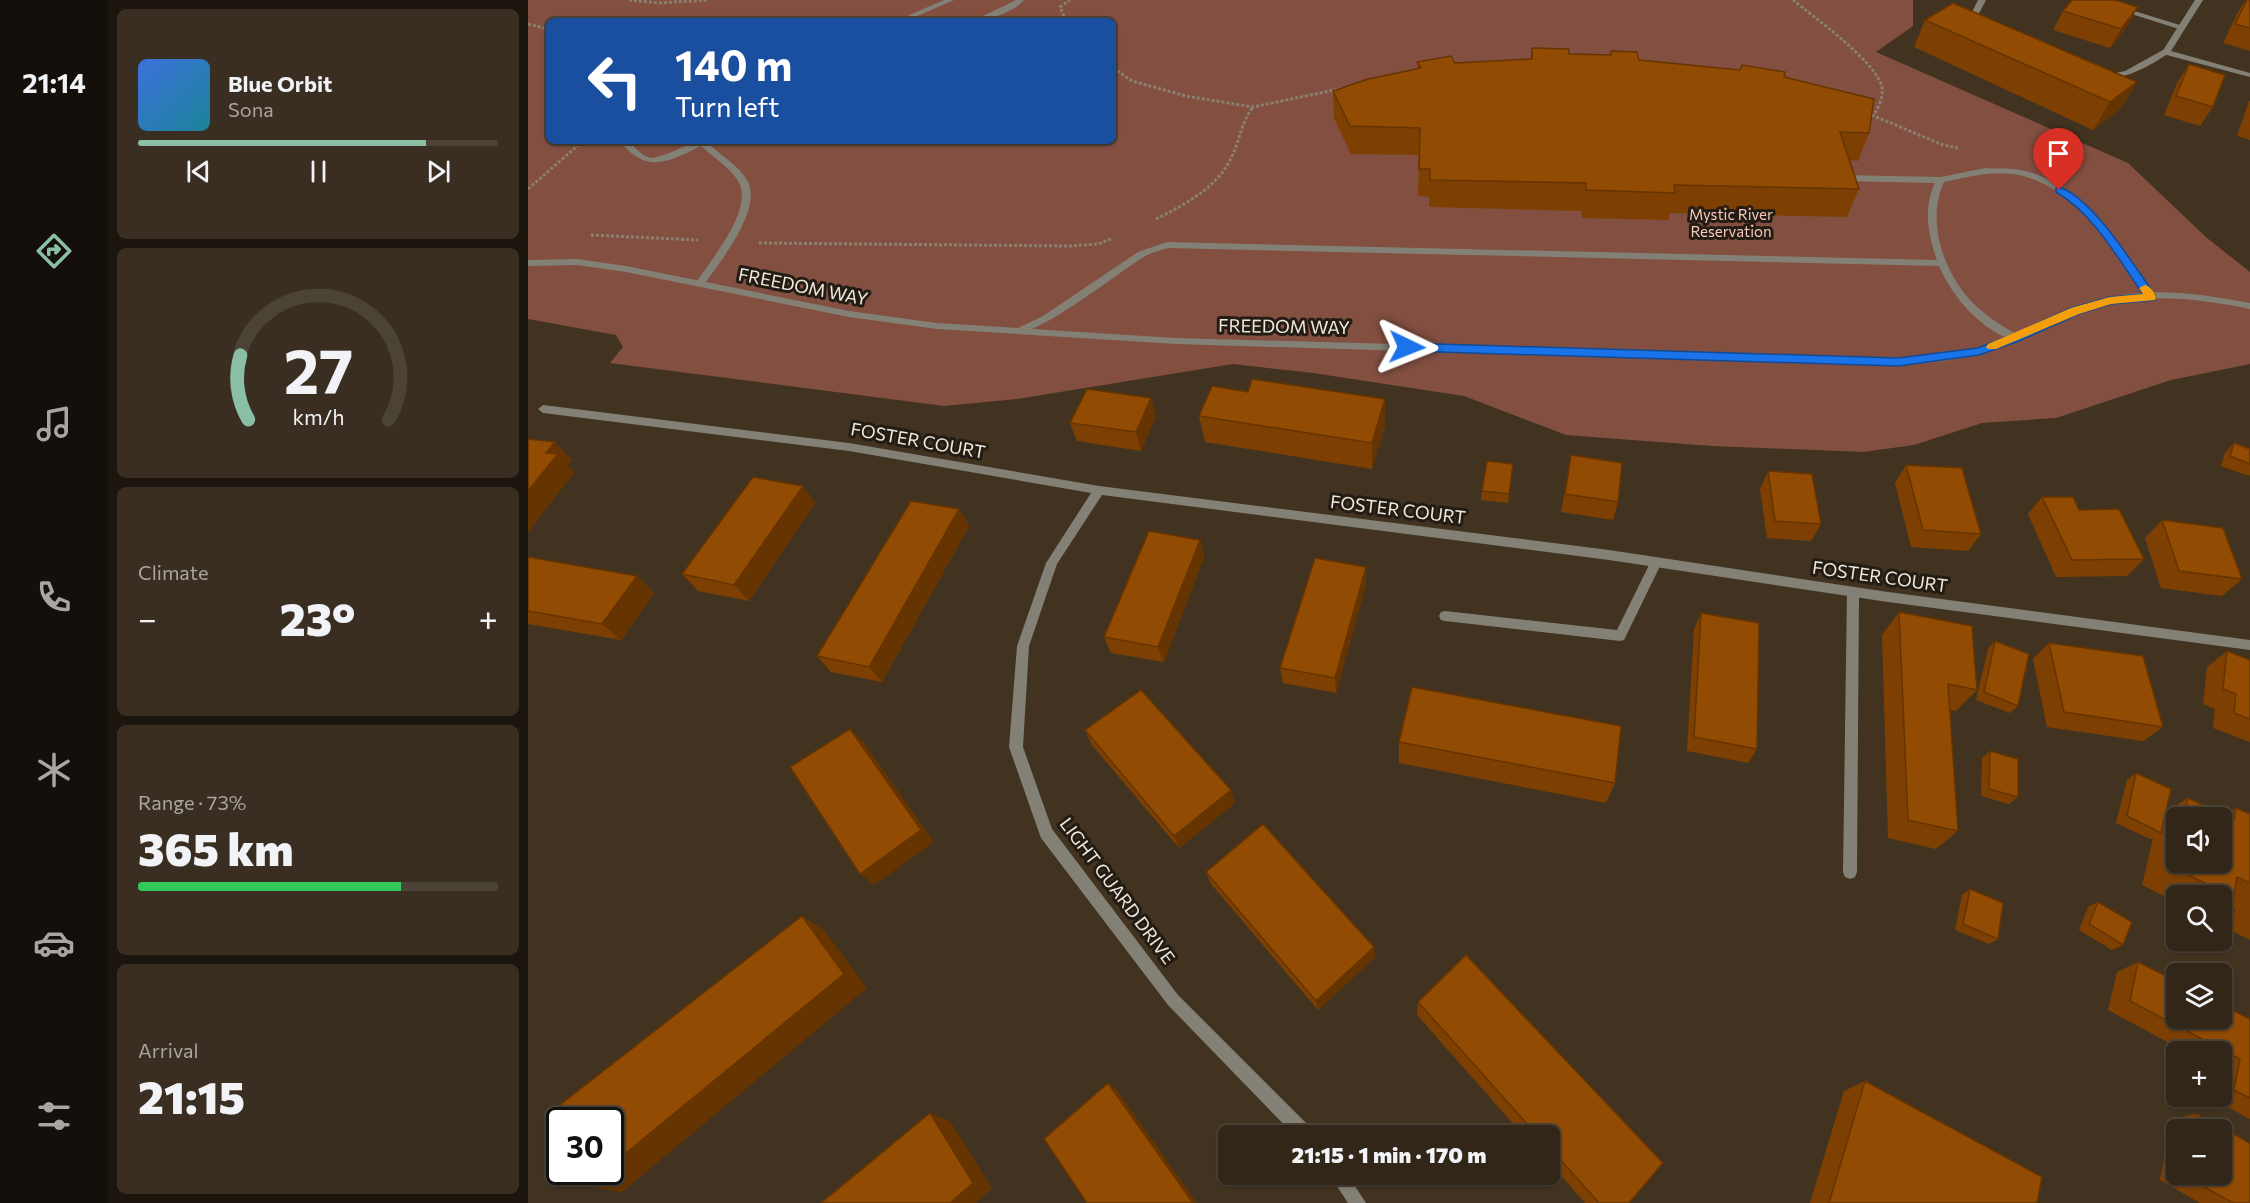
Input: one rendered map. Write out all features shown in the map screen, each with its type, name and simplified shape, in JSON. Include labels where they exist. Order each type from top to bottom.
[{"type":"street","points":[[907,18],[950,0]]},
{"type":"street","points":[[984,18],[1017,4],[1020,0]]},
{"type":"street","points":[[1982,0],[1972,20],[1983,25]]},
{"type":"street","points":[[2091,0],[2182,27]]},
{"type":"street","points":[[2092,72],[2110,77],[2131,70],[2166,52],[2199,0]]},
{"type":"street","points":[[2166,52],[2250,75]]},
{"type":"street","points":[[628,144],[644,159],[649,160],[664,158],[698,144]]},
{"type":"street","points":[[700,284],[742,216],[747,200],[747,188],[742,180],[705,144]]},
{"type":"street","points":[[1835,178],[1941,180],[1987,171],[2005,171],[2045,182],[2073,198],[2106,234],[2151,297]]},
{"type":"street","points":[[1941,180],[1933,194],[1931,217],[1947,277],[1967,303],[1993,326],[2015,338]]},
{"type":"street","points":[[1017,331],[1046,318],[1141,255],[1167,245],[1942,263]]},
{"type":"street","name":"FREEDOM WAY","points":[[528,263],[577,262],[626,269],[849,314],[937,326],[1176,341],[1898,362],[1979,351],[2015,338],[2075,311],[2110,301],[2151,297],[2197,299],[2250,306]]},
{"type":"street","name":"FOSTER COURT","points":[[543,408],[849,447],[1099,490],[1656,562],[1853,592],[2250,645]]},
{"type":"street","name":"LIGHT GUARD DRIVE","points":[[1099,490],[1052,563],[1023,646],[1016,747],[1046,833],[1173,1000],[1296,1125]]},
{"type":"street","points":[[1445,616],[1620,636],[1656,562]]},
{"type":"street","points":[[1850,872],[1853,592]]},
{"type":"street","points":[[1345,1185],[1358,1203]]},
{"type":"path","points":[[628,0],[658,3],[708,0]]},
{"type":"path","points":[[1065,18],[1060,8],[1070,0]]},
{"type":"path","points":[[1793,0],[1870,68],[1881,83],[1882,98],[1874,115]]},
{"type":"path","points":[[528,24],[546,28]]},
{"type":"path","points":[[1116,70],[1132,81],[1186,96],[1253,106],[1348,87]]},
{"type":"path","points":[[1155,219],[1186,204],[1206,190],[1229,162],[1244,117],[1253,106]]},
{"type":"path","points":[[1862,112],[1943,145],[1964,150]]},
{"type":"path","points":[[528,189],[580,144]]},
{"type":"path","points":[[588,235],[778,244],[1070,246],[1098,244],[1116,236]]},
{"type":"green space","name":"Mystic River Reservation","points":[[528,0],[1913,0],[1913,26],[1876,52],[2128,163],[2207,238],[2250,272],[2250,364],[2171,380],[2056,418],[1982,423],[1914,445],[1863,452],[1712,446],[1566,435],[1464,396],[1313,373],[1233,364],[1017,399],[944,406],[610,363],[623,347],[616,335],[528,319]]},
{"type":"building","points":[[2072,0],[2115,0],[2138,7],[2121,29],[2063,11]]},
{"type":"building","points":[[2247,0],[2250,0],[2250,28],[2235,24]]},
{"type":"building","points":[[1953,3],[2137,82],[2110,102],[1925,20]]},
{"type":"building","points":[[1532,48],[1569,49],[1569,54],[1611,55],[1611,51],[1637,52],[1639,60],[1740,70],[1742,65],[1785,72],[1784,77],[1874,99],[1869,133],[1840,132],[1859,189],[1674,185],[1675,193],[1586,190],[1586,183],[1430,180],[1430,169],[1419,169],[1420,128],[1350,126],[1333,91],[1368,79],[1421,68],[1417,62],[1451,56],[1455,63],[1532,59]]},
{"type":"building","points":[[2189,64],[2225,75],[2213,107],[2176,96]]},
{"type":"building","points":[[1252,379],[1385,399],[1372,443],[1199,416],[1212,386],[1248,392]]},
{"type":"building","points":[[1087,389],[1151,398],[1136,432],[1070,423]]},
{"type":"building","points":[[528,439],[555,442],[546,453],[558,454],[528,491]]},
{"type":"building","points":[[2234,443],[2250,449],[2250,464],[2230,456]]},
{"type":"building","points":[[1571,455],[1622,463],[1618,502],[1565,494]]},
{"type":"building","points":[[1487,461],[1513,464],[1509,494],[1482,491]]},
{"type":"building","points":[[1906,465],[1962,468],[1981,534],[1923,530]]},
{"type":"building","points":[[1768,471],[1812,474],[1821,524],[1775,521]]},
{"type":"building","points":[[753,477],[803,486],[734,585],[682,574]]},
{"type":"building","points":[[2042,497],[2073,497],[2079,510],[2119,509],[2144,559],[2072,560]]},
{"type":"building","points":[[911,501],[959,509],[869,667],[817,656]]},
{"type":"building","points":[[2162,520],[2223,528],[2242,579],[2179,571]]},
{"type":"building","points":[[1149,531],[1200,540],[1158,647],[1104,637]]},
{"type":"building","points":[[528,557],[637,576],[602,624],[528,611]]},
{"type":"building","points":[[1315,558],[1366,567],[1335,678],[1280,668]]},
{"type":"building","points":[[1899,612],[1972,626],[1977,690],[1948,684],[1958,831],[1908,820]]},
{"type":"building","points":[[1701,613],[1759,623],[1757,749],[1694,737]]},
{"type":"building","points":[[1995,641],[2029,654],[2018,706],[1984,692]]},
{"type":"building","points":[[2049,643],[2143,656],[2163,727],[2064,712]]},
{"type":"building","points":[[2227,651],[2250,660],[2250,719],[2234,713],[2236,694],[2223,689]]},
{"type":"building","points":[[1412,687],[1621,726],[1615,783],[1399,742]]},
{"type":"building","points":[[1141,690],[1231,790],[1174,836],[1085,730]]},
{"type":"building","points":[[850,729],[921,830],[860,874],[790,767]]},
{"type":"building","points":[[1990,751],[2018,759],[2018,797],[1989,789]]},
{"type":"building","points":[[2136,773],[2171,789],[2161,833],[2127,816]]},
{"type":"building","points":[[2188,798],[2207,807],[2186,807]]},
{"type":"building","points":[[2236,808],[2250,814],[2250,883],[2237,877],[2234,897],[2232,896],[2232,885],[2209,885],[2184,873],[2232,873],[2232,819],[2234,820]]},
{"type":"building","points":[[1263,824],[1374,947],[1316,1001],[1206,872]]},
{"type":"building","points":[[1970,889],[2003,903],[1998,939],[1963,924]]},
{"type":"building","points":[[2098,902],[2132,922],[2123,945],[2089,924]]},
{"type":"building","points":[[802,916],[844,974],[624,1155],[624,1107],[557,1107]]},
{"type":"building","points":[[1466,955],[1663,1163],[1629,1203],[1599,1203],[1560,1159],[1560,1125],[1528,1125],[1418,1002]]},
{"type":"building","points":[[2138,962],[2166,976],[2166,1020],[2130,1001]]},
{"type":"building","points":[[2232,1010],[2250,1019],[2250,1098],[2234,1090],[2240,1059],[2232,1055],[2232,1041],[2206,1041],[2183,1029],[2232,1029]]},
{"type":"building","points":[[1865,1081],[2042,1177],[2037,1203],[1829,1203]]},
{"type":"building","points":[[1108,1083],[1193,1203],[1087,1203],[1044,1139]]},
{"type":"building","points":[[930,1113],[973,1183],[950,1203],[821,1203]]},
{"type":"building","points":[[2196,1114],[2205,1119],[2195,1119]]},
{"type":"building","points":[[2232,1133],[2250,1143],[2250,1203],[2233,1203],[2201,1185],[2232,1185]]},
{"type":"slow traffic","points":[[1992,347],[2075,311],[2110,301],[2151,297],[2145,288]]},
{"type":"route","points":[[1407,347],[1898,362],[1941,358],[1979,351],[2015,338],[2075,311],[2110,301],[2151,297],[2106,234],[2073,198],[2059,190]]}]
